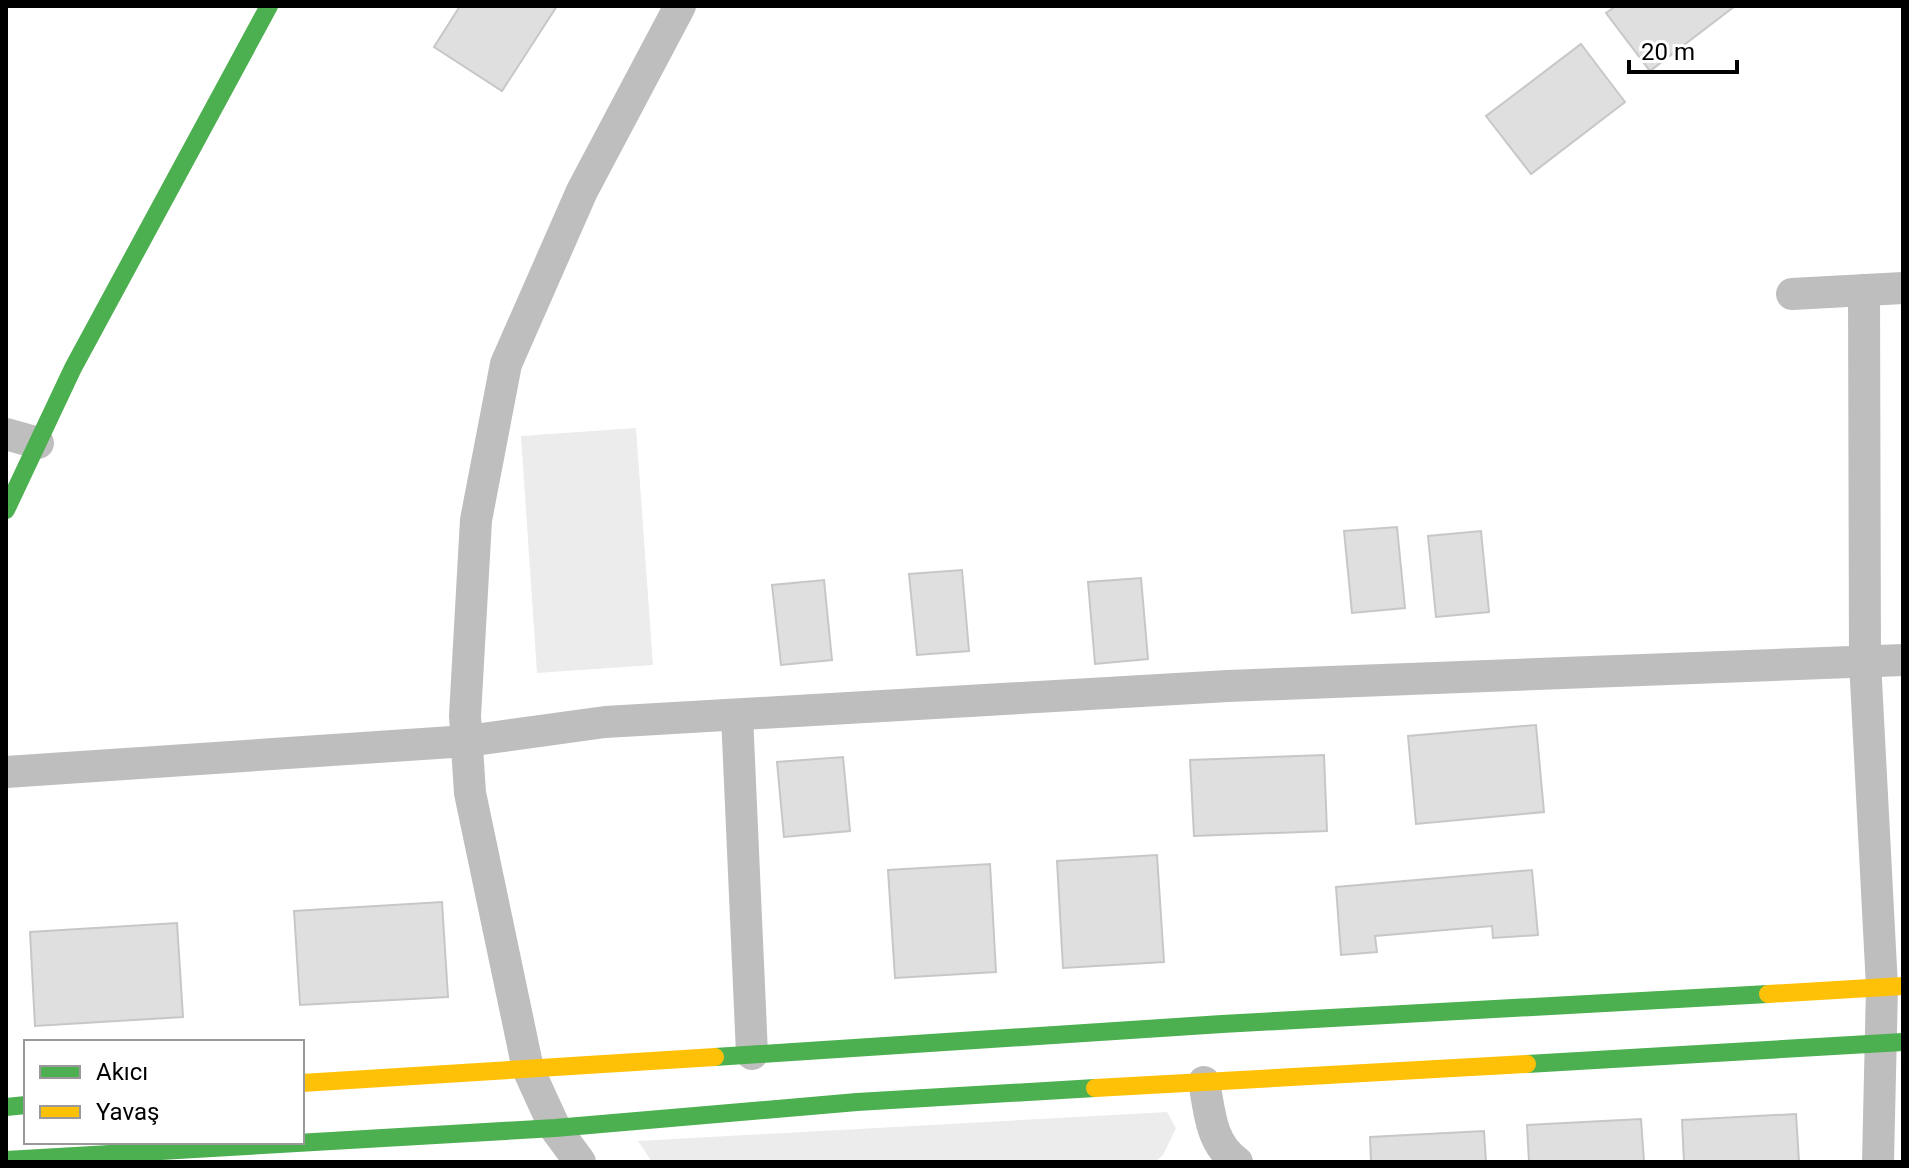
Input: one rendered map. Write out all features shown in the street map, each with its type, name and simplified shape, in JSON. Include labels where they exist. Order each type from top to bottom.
[{"type":"street","points":[[6,510],[73,368],[269,6]]},
{"type":"street","points":[[580,1162],[555,1128],[528,1069],[470,793],[465,716],[476,520],[506,364],[582,191],[680,6]]},
{"type":"street","points":[[1792,294],[1903,288]]},
{"type":"street","points":[[1864,290],[1865,661],[1893,986],[1892,1042],[1878,1162]]},
{"type":"street","points":[[6,434],[38,443]]},
{"type":"street","points":[[6,772],[467,741],[605,722],[1228,686],[1903,660]]},
{"type":"street","points":[[737,715],[752,1054]]},
{"type":"street","points":[[304,1083],[1238,1023],[1893,986]]},
{"type":"street","points":[[304,1143],[555,1128],[857,1102],[1892,1042]]},
{"type":"street","points":[[1204,1082],[1222,1159]]},
{"type":"street","points":[[6,1160],[280,1144]]},
{"type":"shaded area","points":[[636,428],[653,665],[537,673],[521,436]]},
{"type":"shaded area","points":[[1167,1112],[1176,1128],[1163,1155],[1155,1162],[652,1162],[638,1141]]},
{"type":"building","points":[[460,6],[557,6],[502,91],[434,47]]},
{"type":"building","points":[[1616,6],[1735,6],[1650,71],[1606,13]]},
{"type":"building","points":[[1581,44],[1625,102],[1531,174],[1486,116]]},
{"type":"building","points":[[1397,527],[1405,608],[1352,613],[1344,531]]},
{"type":"building","points":[[1481,531],[1489,612],[1436,617],[1428,536]]},
{"type":"building","points":[[962,570],[969,651],[917,655],[909,574]]},
{"type":"building","points":[[1141,578],[1148,659],[1095,664],[1088,582]]},
{"type":"building","points":[[824,580],[832,660],[781,665],[772,585]]},
{"type":"building","points":[[1536,725],[1544,812],[1416,824],[1408,736]]},
{"type":"building","points":[[1324,755],[1327,831],[1194,836],[1190,760]]},
{"type":"building","points":[[843,757],[850,831],[784,837],[777,762]]},
{"type":"building","points":[[1157,855],[1164,962],[1063,968],[1057,861]]},
{"type":"building","points":[[990,864],[996,972],[895,978],[888,870]]},
{"type":"building","points":[[1532,870],[1538,935],[1493,938],[1492,926],[1375,936],[1377,952],[1341,955],[1336,887]]},
{"type":"building","points":[[442,902],[448,997],[300,1005],[294,911]]},
{"type":"building","points":[[177,923],[183,1017],[35,1026],[30,932]]},
{"type":"building","points":[[1796,1114],[1799,1162],[1684,1162],[1682,1120]]},
{"type":"building","points":[[1641,1119],[1644,1162],[1529,1162],[1527,1125]]},
{"type":"building","points":[[1484,1131],[1486,1162],[1371,1162],[1370,1137]]},
{"type":"traffic: fast","points":[[6,510],[73,368],[269,6]]},
{"type":"traffic: fast","points":[[715,1057],[1222,1024],[1768,994]]},
{"type":"traffic: fast","points":[[1527,1064],[1903,1042]]},
{"type":"traffic: fast","points":[[304,1143],[555,1128],[857,1102],[1095,1088]]},
{"type":"traffic: fast","points":[[6,1107],[24,1105]]},
{"type":"traffic: fast","points":[[6,1160],[280,1144]]},
{"type":"traffic: slow","points":[[1768,994],[1903,986]]},
{"type":"traffic: slow","points":[[304,1083],[715,1057]]},
{"type":"traffic: slow","points":[[1095,1088],[1527,1064]]}]
